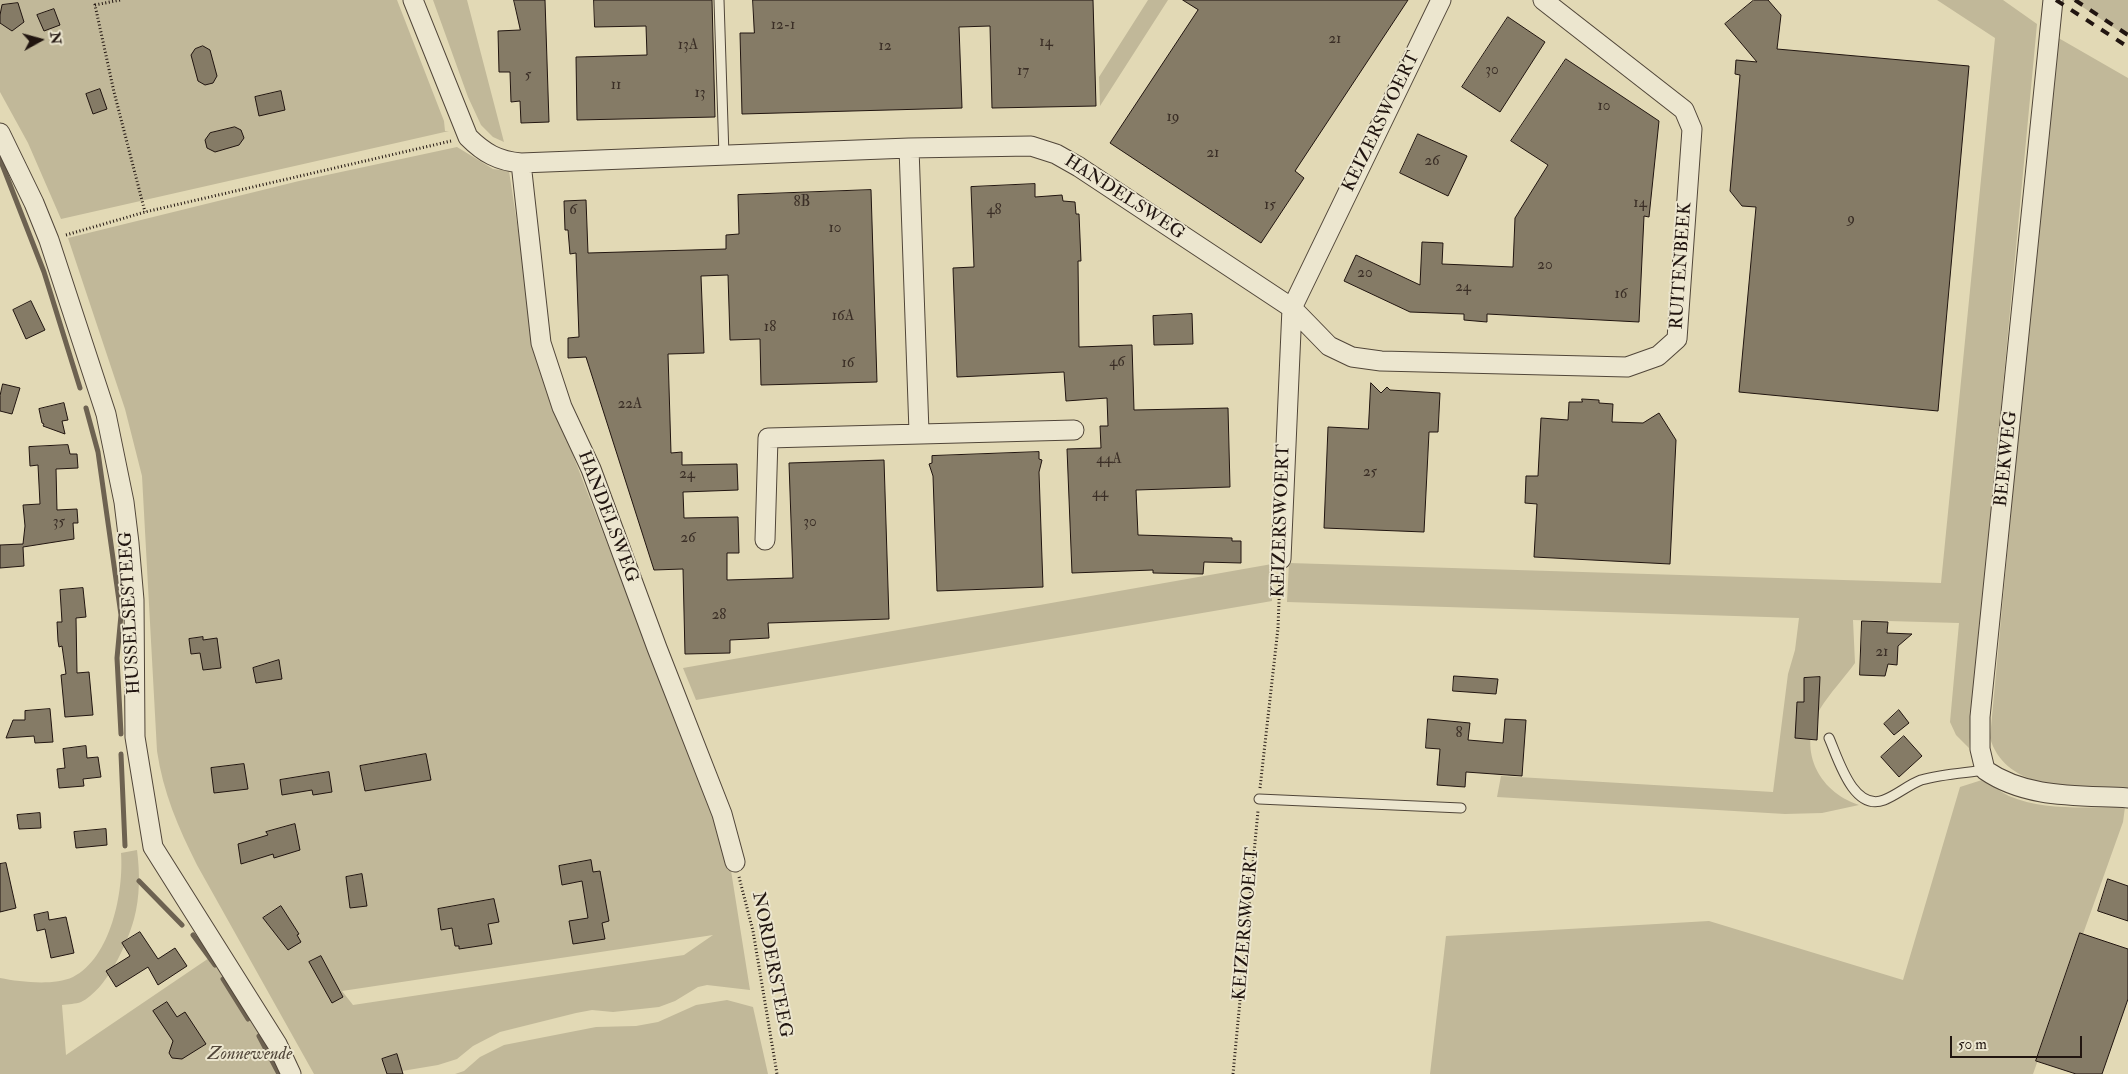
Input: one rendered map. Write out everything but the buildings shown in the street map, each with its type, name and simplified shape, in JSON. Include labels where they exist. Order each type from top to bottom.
[{"type":"street","name":"HANDELSWEG","points":[[413,0],[468,137],[480,149],[494,158],[521,163],[909,148],[1031,146],[1056,154],[1079,167],[1292,308]]},
{"type":"street","name":"KEIZERSWOERT","points":[[1281,559],[1292,308],[1441,0]]},
{"type":"street","name":"RUITENBEEK","points":[[1292,308],[1329,346],[1352,356],[1381,361],[1626,367],[1658,356],[1676,339],[1692,129],[1684,110],[1543,0]]},
{"type":"street","name":"BEEKWEG","points":[[1985,770],[1980,749],[1980,717],[2053,0]]},
{"type":"street","name":"HUSSELSESTEEG","points":[[0,133],[34,203],[49,240],[106,414],[124,502],[134,600],[135,737],[153,847],[266,1028],[291,1074]]},
{"type":"street","points":[[909,148],[918,432]]},
{"type":"street","name":"HANDELSWEG","points":[[521,163],[541,342],[562,407],[591,469],[657,648],[722,814],[735,862]]},
{"type":"street","points":[[765,540],[768,438],[918,432],[1074,430]]},
{"type":"street","points":[[1985,770],[2003,782],[2034,792],[2128,798]]},
{"type":"lane","points":[[719,0],[724,156]]},
{"type":"lane","points":[[1829,738],[1846,777],[1860,797],[1870,801],[1881,801],[1921,780],[1985,770]]},
{"type":"lane","points":[[1259,799],[1461,808]]},
{"type":"path","points":[[120,0],[95,5],[114,92],[145,212]]},
{"type":"path","points":[[49,240],[145,212],[468,137]]},
{"type":"path","name":"KEIZERSWOERT","points":[[1233,1074],[1259,799],[1278,628],[1281,559]]},
{"type":"path","name":"NORDERSTEEG","points":[[735,862],[752,931],[777,1074]]},
{"type":"green space","points":[[0,0],[397,0],[444,121],[445,131],[449,131],[61,219],[28,143],[0,92]]},
{"type":"green space","points":[[433,0],[467,0],[504,142],[493,137],[481,125],[468,97]]},
{"type":"green space","points":[[1148,0],[1168,0],[1100,106],[1099,77]]},
{"type":"green space","points":[[1937,0],[2003,0],[2037,24],[1969,748],[1956,735],[1950,722],[1959,623],[1853,620],[1855,663],[1820,709],[1813,724],[1810,738],[1811,753],[1822,779],[1832,790],[1859,805],[1822,813],[1785,814],[1497,797],[1501,776],[1773,792],[1788,674],[1795,650],[1799,618],[1287,602],[1289,563],[1941,583],[1995,38]]},
{"type":"green space","points":[[2072,0],[2128,0],[2128,37]]},
{"type":"green space","points":[[2055,36],[2128,78],[2128,789],[2068,787],[2048,784],[2029,778],[2012,769],[1999,756],[1990,738]]},
{"type":"green space","points":[[457,147],[493,169],[509,171],[534,334],[556,409],[729,858],[750,990],[707,985],[698,987],[675,1001],[659,1007],[613,1012],[592,1010],[576,1013],[500,1032],[473,1046],[457,1059],[438,1065],[384,1074],[314,1074],[197,865],[172,809],[163,781],[157,751],[142,476],[125,409],[68,238],[299,181]],"holes":[[[713,935],[684,955],[353,1005],[342,991]]]},
{"type":"green space","points":[[1272,564],[1272,601],[696,700],[683,668]]},
{"type":"green space","points":[[1982,780],[2009,796],[2037,804],[2066,807],[2125,807],[2123,822],[2033,1074],[1430,1074],[1446,936],[1709,921],[1903,980],[1960,787]]},
{"type":"green space","name":"Zonnewende","points":[[137,850],[138,894],[131,930],[121,954],[99,988],[79,1003],[62,1005],[66,1055],[215,954],[283,1074],[0,1074],[0,978],[27,982],[56,982],[73,977],[86,968],[97,955],[106,939],[112,922],[120,886],[121,853]]},
{"type":"green space","points":[[727,1000],[753,1007],[768,1074],[455,1074],[464,1071],[480,1057],[504,1045],[596,1027],[636,1026],[658,1022],[696,1005]]},
{"type":"waterway","points":[[0,159],[44,272],[80,388]]},
{"type":"waterway","points":[[86,408],[98,452],[121,615],[117,658],[121,734]]},
{"type":"waterway","points":[[121,754],[125,846]]},
{"type":"waterway","points":[[139,881],[182,925]]},
{"type":"waterway","points":[[193,935],[215,965]]},
{"type":"waterway","points":[[223,979],[248,1019]]},
{"type":"waterway","points":[[259,1036],[279,1074]]},
{"type":"railway","points":[[2056,0],[2128,47]]},
{"type":"railway","points":[[2075,0],[2128,35]]}]
